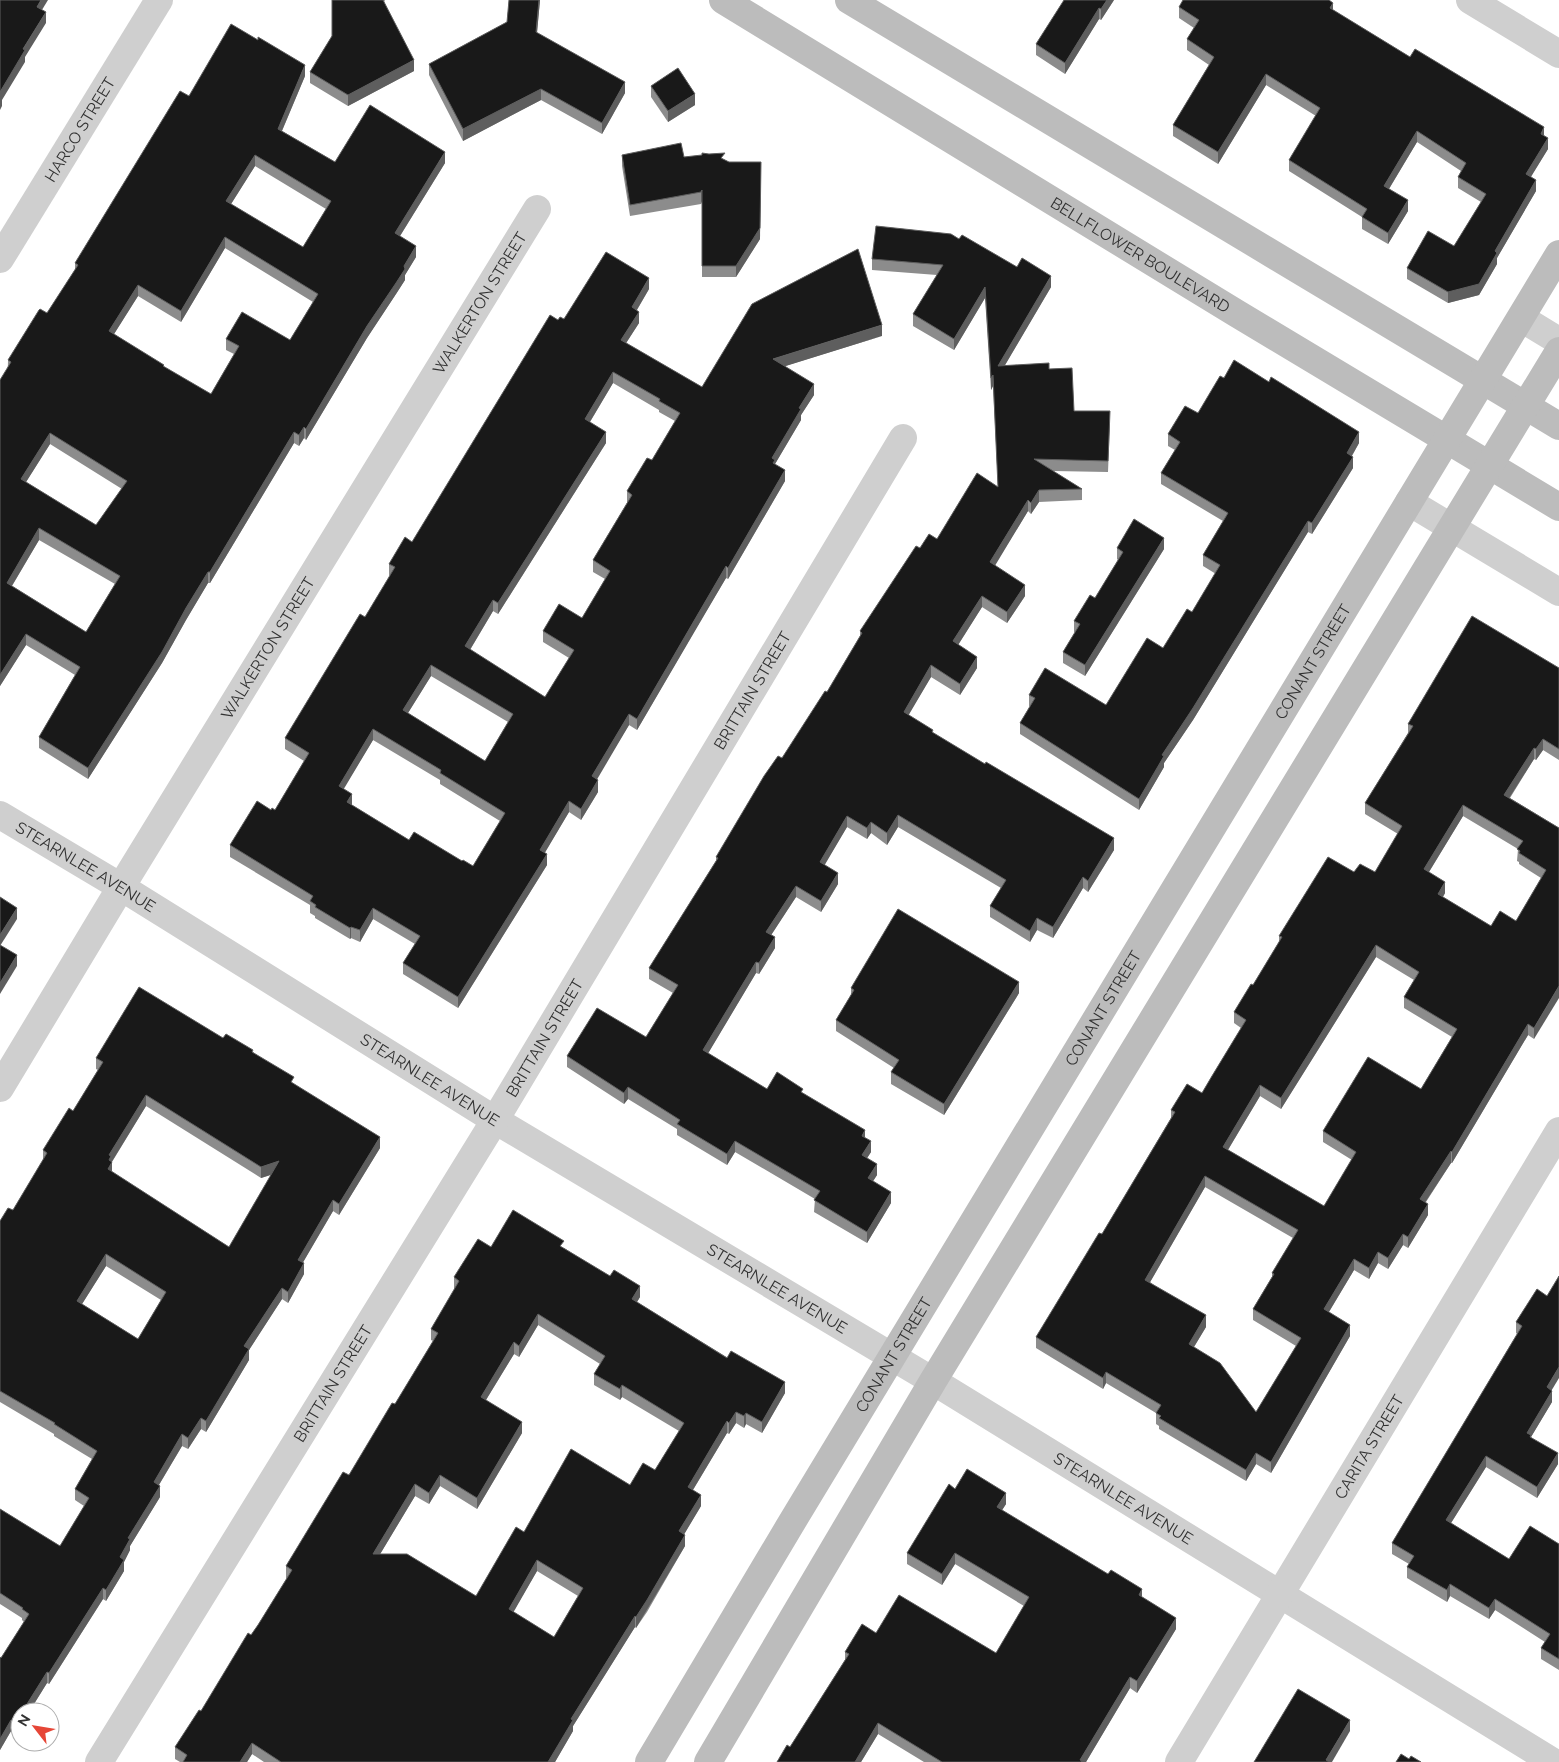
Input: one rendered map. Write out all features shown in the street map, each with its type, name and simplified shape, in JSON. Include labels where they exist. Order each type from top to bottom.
[{"type":"street","name":"HARCO STREET","points":[[0,259],[159,0]]},
{"type":"street","name":"BELLFLOWER BOULEVARD","points":[[723,0],[1236,313],[1559,507]]},
{"type":"street","points":[[849,0],[1559,426]]},
{"type":"street","points":[[1470,0],[1559,54]]},
{"type":"street","name":"WALKERTON STREET","points":[[0,1088],[121,887],[537,209]]},
{"type":"street","name":"CONANT STREET","points":[[649,1762],[892,1356],[1559,254]]},
{"type":"street","points":[[1521,318],[1559,341]]},
{"type":"street","points":[[708,1762],[933,1381],[1559,351]]},
{"type":"street","name":"BRITTAIN STREET","points":[[100,1762],[495,1120],[903,438]]},
{"type":"street","points":[[1409,502],[1559,592]]},
{"type":"street","name":"STEARNLEE AVENUE","points":[[0,815],[121,887],[495,1120],[892,1356],[1553,1762]]},
{"type":"street","name":"CARITA STREET","points":[[1178,1762],[1559,1131]]},
{"type":"building","points":[[0,0],[41,0],[37,7],[46,12],[0,92]]},
{"type":"building","points":[[332,0],[383,0],[414,60],[348,95],[310,72],[332,36]]},
{"type":"building","points":[[509,0],[539,0],[536,32],[625,82],[602,123],[541,89],[463,129],[429,64],[507,22]]},
{"type":"building","points":[[1064,0],[1107,0],[1101,9],[1099,8],[1065,63],[1036,44]]},
{"type":"building","points":[[1183,0],[1329,0],[1333,3],[1330,8],[1410,57],[1415,49],[1544,127],[1541,134],[1548,138],[1526,174],[1536,180],[1495,251],[1497,253],[1479,284],[1448,292],[1407,268],[1428,231],[1454,246],[1486,194],[1458,177],[1466,163],[1417,131],[1384,186],[1408,200],[1388,233],[1362,217],[1367,209],[1289,160],[1320,108],[1266,74],[1218,152],[1173,125],[1214,57],[1187,39],[1199,20],[1179,7]]},
{"type":"building","points":[[231,24],[258,40],[258,37],[305,65],[278,129],[335,162],[370,105],[445,152],[395,233],[416,246],[404,266],[405,269],[367,326],[306,429],[304,427],[299,435],[294,432],[210,572],[208,572],[186,608],[162,652],[88,768],[39,737],[80,667],[26,634],[0,675],[0,380],[11,362],[8,360],[39,310],[47,313],[78,265],[75,263],[180,91],[189,96]],"holes":[[[255,155],[331,201],[303,247],[226,201]],[[225,237],[318,294],[290,340],[242,312],[226,339],[239,346],[211,394],[109,331],[138,285],[181,311]],[[50,433],[127,481],[96,525],[21,479]],[[39,528],[120,576],[86,632],[7,583]]]},
{"type":"building","points":[[678,68],[695,94],[668,111],[651,86]]},
{"type":"building","points":[[681,143],[684,157],[702,155],[702,153],[725,153],[721,158],[729,162],[761,162],[760,228],[736,266],[702,266],[702,190],[701,192],[630,205],[622,155]]},
{"type":"building","points":[[876,226],[951,234],[959,239],[962,235],[1017,267],[1022,258],[1051,276],[998,366],[1049,363],[1049,369],[1072,368],[1074,411],[1110,411],[1108,461],[1034,459],[1082,489],[1039,490],[1031,503],[1028,500],[990,562],[1025,585],[1007,612],[982,596],[953,641],[977,657],[960,684],[931,665],[904,712],[933,730],[932,732],[985,764],[986,762],[1114,838],[1088,881],[1083,877],[1053,927],[1037,918],[1030,931],[990,906],[1006,880],[898,815],[887,833],[871,822],[867,828],[847,816],[820,862],[838,873],[821,901],[796,886],[766,932],[775,937],[759,963],[756,962],[703,1050],[767,1089],[777,1072],[803,1089],[801,1092],[865,1130],[862,1136],[871,1141],[862,1155],[877,1164],[868,1178],[891,1192],[867,1232],[814,1200],[820,1191],[735,1141],[727,1154],[677,1124],[680,1120],[628,1087],[624,1093],[567,1056],[597,1008],[646,1037],[678,985],[649,968],[718,858],[716,857],[764,776],[778,756],[782,758],[825,691],[827,692],[862,633],[860,631],[916,546],[920,548],[929,534],[937,539],[977,473],[998,487],[993,375],[991,378],[985,287],[954,339],[913,314],[943,265],[872,259]]},
{"type":"building","points":[[858,249],[882,325],[773,359],[814,384],[772,458],[775,460],[773,463],[785,470],[728,568],[726,566],[637,719],[629,714],[592,776],[598,780],[581,809],[569,801],[540,850],[547,854],[458,997],[403,963],[420,936],[373,908],[360,930],[350,928],[315,907],[316,905],[310,901],[313,896],[230,845],[257,801],[271,810],[272,808],[275,810],[309,753],[285,738],[360,614],[365,617],[395,567],[389,564],[405,537],[412,542],[550,315],[558,320],[560,317],[564,319],[606,252],[649,278],[632,307],[639,312],[621,340],[702,387],[752,304]],"holes":[[[613,372],[660,399],[659,401],[680,413],[652,460],[647,458],[627,491],[632,495],[593,560],[610,571],[582,618],[559,604],[543,631],[574,650],[545,697],[465,646],[493,600],[498,603],[606,432],[585,419]],[[431,665],[513,714],[485,761],[403,710]],[[373,729],[441,770],[440,773],[505,813],[473,866],[414,832],[409,840],[347,802],[352,794],[339,786]]]},
{"type":"building","points":[[1234,360],[1269,382],[1271,377],[1359,432],[1347,453],[1353,457],[1312,523],[1308,521],[1162,755],[1164,756],[1139,799],[1020,723],[1035,698],[1029,695],[1045,668],[1106,705],[1147,638],[1163,648],[1187,609],[1192,612],[1220,565],[1203,555],[1228,513],[1161,473],[1180,442],[1168,434],[1185,406],[1198,413],[1220,376],[1224,378]]},
{"type":"building","points":[[1134,519],[1164,538],[1085,665],[1063,652],[1080,624],[1074,621],[1090,595],[1095,598],[1123,552],[1117,548]]},
{"type":"building","points":[[1472,616],[1559,668],[1559,749],[1543,739],[1536,749],[1534,748],[1504,795],[1559,828],[1559,986],[1534,1028],[1528,1024],[1452,1152],[1420,1199],[1428,1204],[1408,1237],[1403,1234],[1388,1258],[1378,1252],[1369,1268],[1354,1259],[1324,1309],[1350,1325],[1271,1462],[1256,1453],[1246,1470],[1159,1418],[1161,1416],[1156,1413],[1161,1405],[1106,1372],[1103,1378],[1036,1337],[1099,1233],[1102,1234],[1175,1112],[1171,1110],[1187,1084],[1202,1093],[1246,1020],[1234,1012],[1251,984],[1253,985],[1282,937],[1279,936],[1328,857],[1354,872],[1360,864],[1375,872],[1402,826],[1365,803],[1413,726],[1408,724]],"holes":[[[1463,805],[1523,841],[1517,849],[1520,851],[1519,853],[1546,870],[1516,921],[1500,911],[1491,926],[1438,894],[1445,882],[1424,869]],[[1376,945],[1419,972],[1404,997],[1457,1029],[1421,1089],[1368,1057],[1323,1131],[1356,1152],[1324,1206],[1223,1147],[1260,1085],[1281,1098]],[[1205,1176],[1298,1230],[1253,1309],[1301,1338],[1256,1412],[1220,1363],[1189,1344],[1206,1315],[1145,1280]]]},
{"type":"building","points":[[0,897],[17,908],[0,935]]},
{"type":"building","points":[[898,909],[1019,982],[944,1104],[891,1072],[899,1060],[836,1020],[854,990],[851,988]]},
{"type":"building","points":[[0,945],[17,955],[0,983]]},
{"type":"building","points":[[139,987],[223,1038],[226,1034],[253,1050],[252,1052],[294,1077],[291,1082],[380,1137],[339,1204],[333,1200],[298,1260],[304,1263],[288,1292],[282,1288],[244,1346],[249,1349],[206,1421],[201,1418],[188,1438],[182,1434],[154,1482],[160,1486],[128,1538],[130,1539],[120,1557],[124,1560],[106,1590],[103,1588],[28,1702],[10,1702],[10,1722],[0,1739],[0,1657],[29,1614],[0,1593],[0,1509],[60,1546],[89,1498],[75,1489],[97,1451],[55,1423],[0,1391],[0,1221],[8,1208],[13,1210],[47,1153],[43,1150],[69,1108],[73,1111],[103,1062],[96,1058]],"holes":[[[146,1095],[261,1167],[279,1161],[229,1247],[108,1169],[112,1162],[109,1160],[111,1156],[109,1155]],[[106,1254],[166,1292],[138,1339],[77,1301]]]},
{"type":"building","points":[[513,1210],[564,1241],[560,1246],[610,1276],[614,1270],[640,1286],[632,1299],[727,1358],[731,1351],[785,1382],[762,1422],[746,1413],[744,1416],[736,1412],[729,1423],[727,1421],[688,1487],[701,1495],[679,1531],[685,1535],[647,1600],[635,1616],[571,1719],[573,1720],[548,1762],[281,1762],[252,1743],[240,1762],[183,1762],[187,1755],[175,1747],[199,1710],[201,1711],[248,1633],[251,1635],[258,1625],[292,1570],[286,1566],[343,1472],[349,1475],[392,1403],[395,1404],[438,1333],[431,1329],[459,1281],[454,1277],[478,1239],[491,1247]],"holes":[[[538,1314],[605,1356],[594,1374],[620,1389],[622,1385],[684,1423],[655,1470],[643,1463],[630,1485],[571,1449],[524,1532],[516,1527],[476,1596],[407,1554],[373,1554],[415,1484],[429,1493],[440,1475],[477,1498],[522,1422],[481,1397],[514,1342],[519,1346]],[[537,1560],[583,1588],[554,1637],[509,1609]]]},
{"type":"building","points":[[1559,1276],[1559,1367],[1547,1387],[1552,1391],[1527,1433],[1531,1435],[1530,1437],[1558,1453],[1537,1487],[1486,1456],[1446,1520],[1509,1559],[1530,1526],[1559,1544],[1559,1659],[1541,1648],[1550,1634],[1495,1599],[1489,1608],[1450,1584],[1447,1590],[1407,1567],[1414,1556],[1392,1543],[1522,1326],[1516,1322],[1537,1289],[1547,1296]]},
{"type":"building","points":[[967,1469],[1006,1493],[997,1507],[1108,1574],[1111,1570],[1142,1589],[1139,1595],[1176,1618],[1137,1681],[1130,1677],[1080,1760],[1081,1762],[942,1762],[878,1723],[855,1762],[777,1762],[787,1745],[790,1747],[849,1654],[845,1652],[862,1624],[876,1633],[899,1595],[996,1653],[1029,1597],[955,1553],[942,1574],[907,1553],[949,1484],[955,1489]]},
{"type":"building","points":[[1298,1689],[1350,1720],[1326,1760],[1329,1762],[1254,1762]]},
{"type":"building","points":[[1401,1754],[1409,1759],[1411,1756],[1421,1762],[1396,1762]]}]
